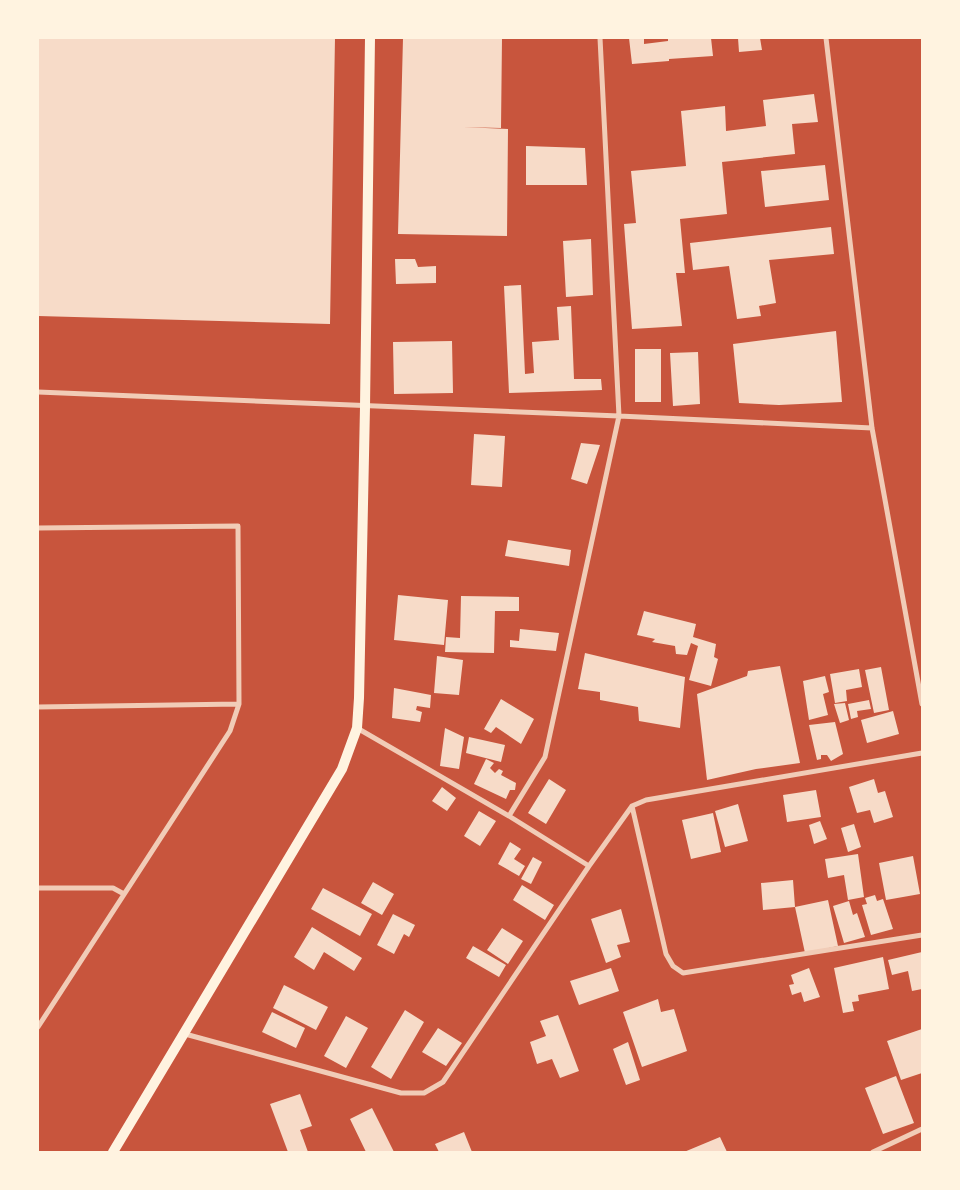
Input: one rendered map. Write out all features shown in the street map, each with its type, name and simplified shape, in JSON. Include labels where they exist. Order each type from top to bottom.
[{"type":"main road","points":[[113,1152],[342,769],[357,728],[366,407],[370,38]]},
{"type":"street","points":[[509,816],[545,757],[620,416],[600,38]]},
{"type":"street","points":[[826,38],[872,428],[922,704]]},
{"type":"street","points":[[38,392],[872,428]]},
{"type":"street","points":[[38,528],[238,526],[239,704],[230,731],[38,1027]]},
{"type":"street","points":[[38,707],[239,704]]},
{"type":"street","points":[[357,728],[509,816],[589,866]]},
{"type":"street","points":[[185,1034],[401,1094],[424,1093],[443,1082],[589,866],[632,806],[646,800],[922,753]]},
{"type":"street","points":[[632,806],[666,954],[673,966],[683,973],[922,935]]},
{"type":"street","points":[[38,888],[114,888],[124,894]]},
{"type":"street","points":[[873,1152],[922,1129]]},
{"type":"building","points":[[38,38],[335,38],[330,324],[38,316]]},
{"type":"building","points":[[403,38],[502,38],[501,128],[463,127],[508,129],[507,236],[398,234]]},
{"type":"building","points":[[629,38],[644,38],[644,44],[668,41],[668,38],[711,38],[713,56],[632,64]]},
{"type":"building","points":[[738,38],[760,38],[762,50],[739,52]]},
{"type":"building","points":[[814,94],[818,122],[792,124],[795,154],[722,162],[727,214],[680,219],[685,273],[676,273],[682,326],[632,329],[624,224],[636,223],[631,171],[686,166],[681,111],[725,106],[726,131],[766,126],[763,100]]},
{"type":"building","points":[[526,146],[585,148],[587,185],[526,185]]},
{"type":"building","points":[[825,165],[829,200],[765,207],[761,171]]},
{"type":"building","points":[[831,227],[834,254],[769,260],[776,303],[759,306],[761,316],[737,319],[729,266],[693,270],[690,243]]},
{"type":"building","points":[[591,239],[593,295],[566,297],[563,241]]},
{"type":"building","points":[[395,259],[415,259],[418,267],[436,266],[436,283],[396,284]]},
{"type":"building","points":[[521,285],[525,374],[534,373],[532,342],[559,340],[557,307],[571,306],[574,379],[601,379],[602,390],[509,393],[504,286]]},
{"type":"building","points":[[836,331],[842,402],[779,405],[739,403],[733,344]]},
{"type":"building","points":[[452,341],[453,393],[394,394],[393,342]]},
{"type":"building","points":[[635,349],[661,349],[661,402],[635,402]]},
{"type":"building","points":[[698,352],[700,404],[673,406],[670,353]]},
{"type":"building","points":[[474,434],[505,436],[502,487],[471,485]]},
{"type":"building","points":[[581,443],[600,445],[587,484],[571,479]]},
{"type":"building","points":[[508,540],[571,550],[569,566],[505,556]]},
{"type":"building","points":[[398,595],[448,600],[444,645],[394,640]]},
{"type":"building","points":[[461,596],[519,597],[519,611],[495,611],[494,653],[445,652],[446,637],[460,638]]},
{"type":"building","points":[[644,611],[696,624],[693,637],[716,644],[714,657],[718,659],[711,686],[689,680],[698,646],[691,643],[687,655],[676,654],[675,646],[652,642],[655,639],[637,635]]},
{"type":"building","points":[[520,629],[559,633],[556,651],[510,647],[510,640],[519,641]]},
{"type":"building","points":[[585,653],[685,677],[680,728],[639,721],[638,707],[600,700],[600,692],[578,689]]},
{"type":"building","points":[[437,656],[463,660],[459,695],[434,693]]},
{"type":"building","points":[[780,666],[800,763],[756,769],[707,780],[697,694],[747,676],[748,671]]},
{"type":"building","points":[[881,667],[889,710],[874,713],[865,670]]},
{"type":"building","points":[[859,669],[862,687],[846,690],[847,701],[835,703],[830,674]]},
{"type":"building","points":[[825,676],[829,692],[823,694],[828,715],[809,720],[803,681]]},
{"type":"building","points":[[394,688],[431,695],[430,708],[417,706],[416,710],[422,712],[420,722],[392,718]]},
{"type":"building","points":[[501,699],[534,719],[521,744],[496,727],[491,733],[484,729]]},
{"type":"building","points":[[869,700],[871,709],[857,711],[858,717],[851,719],[848,704]]},
{"type":"building","points":[[845,703],[849,720],[840,723],[834,704]]},
{"type":"building","points":[[893,711],[899,734],[867,743],[861,720]]},
{"type":"building","points":[[835,722],[843,754],[831,761],[827,755],[821,755],[821,759],[817,760],[809,725]]},
{"type":"building","points":[[445,728],[464,737],[459,769],[440,766]]},
{"type":"building","points":[[469,737],[505,745],[501,762],[466,753]]},
{"type":"building","points":[[486,759],[494,763],[490,768],[495,773],[499,769],[503,771],[501,775],[516,783],[515,790],[510,790],[506,799],[474,784]]},
{"type":"building","points":[[549,779],[566,790],[546,824],[528,813]]},
{"type":"building","points":[[874,779],[878,793],[885,791],[893,817],[874,823],[870,810],[857,813],[849,787]]},
{"type":"building","points":[[442,787],[456,798],[447,811],[432,801]]},
{"type":"building","points":[[816,790],[821,817],[787,822],[783,795]]},
{"type":"building","points":[[738,804],[748,841],[725,847],[715,811]]},
{"type":"building","points":[[479,811],[496,821],[480,846],[464,836]]},
{"type":"building","points":[[713,813],[721,852],[691,859],[682,820]]},
{"type":"building","points":[[820,821],[827,839],[814,844],[809,825]]},
{"type":"building","points":[[854,824],[861,847],[848,852],[841,828]]},
{"type":"building","points":[[510,842],[521,849],[514,859],[525,866],[519,876],[498,864]]},
{"type":"building","points":[[858,854],[864,897],[848,900],[844,875],[828,878],[825,859]]},
{"type":"building","points":[[913,856],[920,894],[886,900],[879,863]]},
{"type":"building","points":[[533,857],[542,862],[531,884],[521,879]]},
{"type":"building","points":[[793,880],[795,907],[763,910],[761,883]]},
{"type":"building","points":[[373,882],[394,894],[382,915],[361,903]]},
{"type":"building","points":[[522,885],[554,905],[545,920],[513,900]]},
{"type":"building","points":[[323,888],[372,914],[360,936],[311,909]]},
{"type":"building","points":[[875,895],[877,901],[883,899],[893,929],[871,935],[862,905],[867,904],[865,898]]},
{"type":"building","points":[[828,900],[838,946],[805,953],[795,907]]},
{"type":"building","points":[[849,901],[853,915],[857,913],[865,937],[844,943],[833,906]]},
{"type":"building","points":[[621,909],[630,942],[617,945],[621,957],[606,963],[591,919]]},
{"type":"building","points":[[393,914],[415,925],[409,937],[404,934],[394,954],[377,945]]},
{"type":"building","points":[[312,927],[362,958],[354,971],[324,952],[314,970],[294,957]]},
{"type":"building","points":[[502,928],[523,941],[508,964],[487,950]]},
{"type":"building","points":[[473,946],[506,965],[499,977],[466,958]]},
{"type":"building","points":[[922,952],[922,989],[912,991],[908,971],[892,975],[888,960]]},
{"type":"building","points":[[883,957],[889,989],[858,995],[859,1001],[852,1002],[854,1011],[843,1013],[834,968]]},
{"type":"building","points":[[611,968],[619,991],[579,1005],[570,981]]},
{"type":"building","points":[[809,968],[820,997],[804,1002],[801,992],[792,995],[789,985],[794,984],[791,975]]},
{"type":"building","points":[[284,985],[328,1007],[316,1030],[273,1008]]},
{"type":"building","points":[[658,999],[661,1012],[674,1009],[687,1051],[642,1067],[623,1012]]},
{"type":"building","points":[[405,1010],[424,1022],[391,1079],[371,1067]]},
{"type":"building","points":[[272,1012],[305,1028],[296,1048],[262,1032]]},
{"type":"building","points":[[558,1015],[579,1071],[560,1078],[552,1059],[537,1064],[530,1042],[546,1036],[540,1021]]},
{"type":"building","points":[[346,1016],[368,1028],[346,1068],[324,1056]]},
{"type":"building","points":[[438,1028],[462,1043],[446,1066],[422,1052]]},
{"type":"building","points":[[922,1029],[922,1073],[901,1080],[887,1041]]},
{"type":"building","points":[[628,1042],[640,1080],[626,1085],[613,1049]]},
{"type":"building","points":[[896,1076],[914,1123],[883,1134],[865,1088]]},
{"type":"building","points":[[300,1094],[312,1126],[300,1130],[308,1152],[288,1152],[270,1104]]},
{"type":"building","points":[[372,1108],[394,1152],[366,1152],[350,1119]]},
{"type":"building","points":[[464,1132],[472,1152],[439,1152],[435,1144]]},
{"type":"building","points":[[720,1137],[727,1152],[684,1152]]}]
